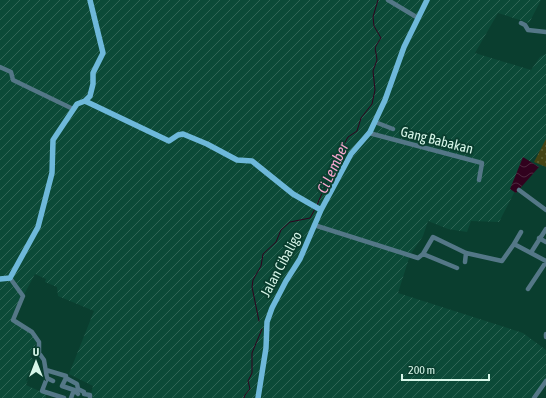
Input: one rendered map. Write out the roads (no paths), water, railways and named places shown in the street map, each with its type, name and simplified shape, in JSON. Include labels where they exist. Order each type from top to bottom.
[{"type":"main road","points":[[0,279],[10,278],[38,227],[52,173],[53,140],[72,109],[90,96],[93,84],[93,73],[103,53],[90,0]]},
{"type":"main road","name":"Jalan Cibaligo","points":[[258,398],[263,377],[269,315],[286,281],[300,259],[314,225],[317,208],[351,154],[369,134],[404,47],[427,0]]},
{"type":"main road","points":[[84,101],[169,141],[182,134],[207,144],[237,160],[252,161],[288,191],[317,208]]},
{"type":"street","points":[[388,0],[418,18]]},
{"type":"street","points":[[521,23],[525,24],[528,30],[546,32]]},
{"type":"street","points":[[0,67],[11,72],[13,80],[16,82],[72,109]]},
{"type":"street","points":[[375,122],[393,129]]},
{"type":"street","name":"Gang Babakan","points":[[369,134],[482,162],[479,180]]},
{"type":"street","points":[[519,190],[546,210]]},
{"type":"street","points":[[314,225],[419,259],[432,237],[466,253],[502,261],[521,232]]},
{"type":"street","points":[[532,251],[546,229]]},
{"type":"street","points":[[539,238],[546,242]]},
{"type":"street","points":[[514,244],[532,251],[546,261],[528,289]]},
{"type":"street","points":[[465,262],[466,253]]},
{"type":"street","points":[[423,254],[457,268]]},
{"type":"street","points":[[10,278],[23,296],[13,320],[35,335],[39,342],[40,356],[46,370],[47,378],[42,391],[47,396],[64,398]]},
{"type":"street","points":[[46,370],[66,376],[66,378],[77,384],[78,389],[84,392],[84,394],[90,395],[90,398]]},
{"type":"street","points":[[47,378],[53,381]]},
{"type":"street","points":[[66,378],[62,386],[74,390],[78,394]]},
{"type":"street","points":[[534,398],[546,381]]},
{"type":"street","points":[[71,398],[74,390]]},
{"type":"water","points":[[523,157],[539,167],[516,193],[510,189]]},
{"type":"waterway","name":"Ci Lember","points":[[317,205],[334,165],[338,164],[343,146],[348,137],[357,131],[361,118],[372,104],[375,90],[373,71],[377,60],[375,49],[381,38],[374,26],[373,17],[378,0]]},
{"type":"waterway","name":"Ci Lember","points":[[259,321],[252,287],[253,280],[261,266],[263,254],[276,242],[281,230],[290,222],[310,218],[315,209]]},
{"type":"waterway","name":"Ci Lember","points":[[244,398],[250,389],[248,381],[252,373],[252,353],[262,329]]}]
